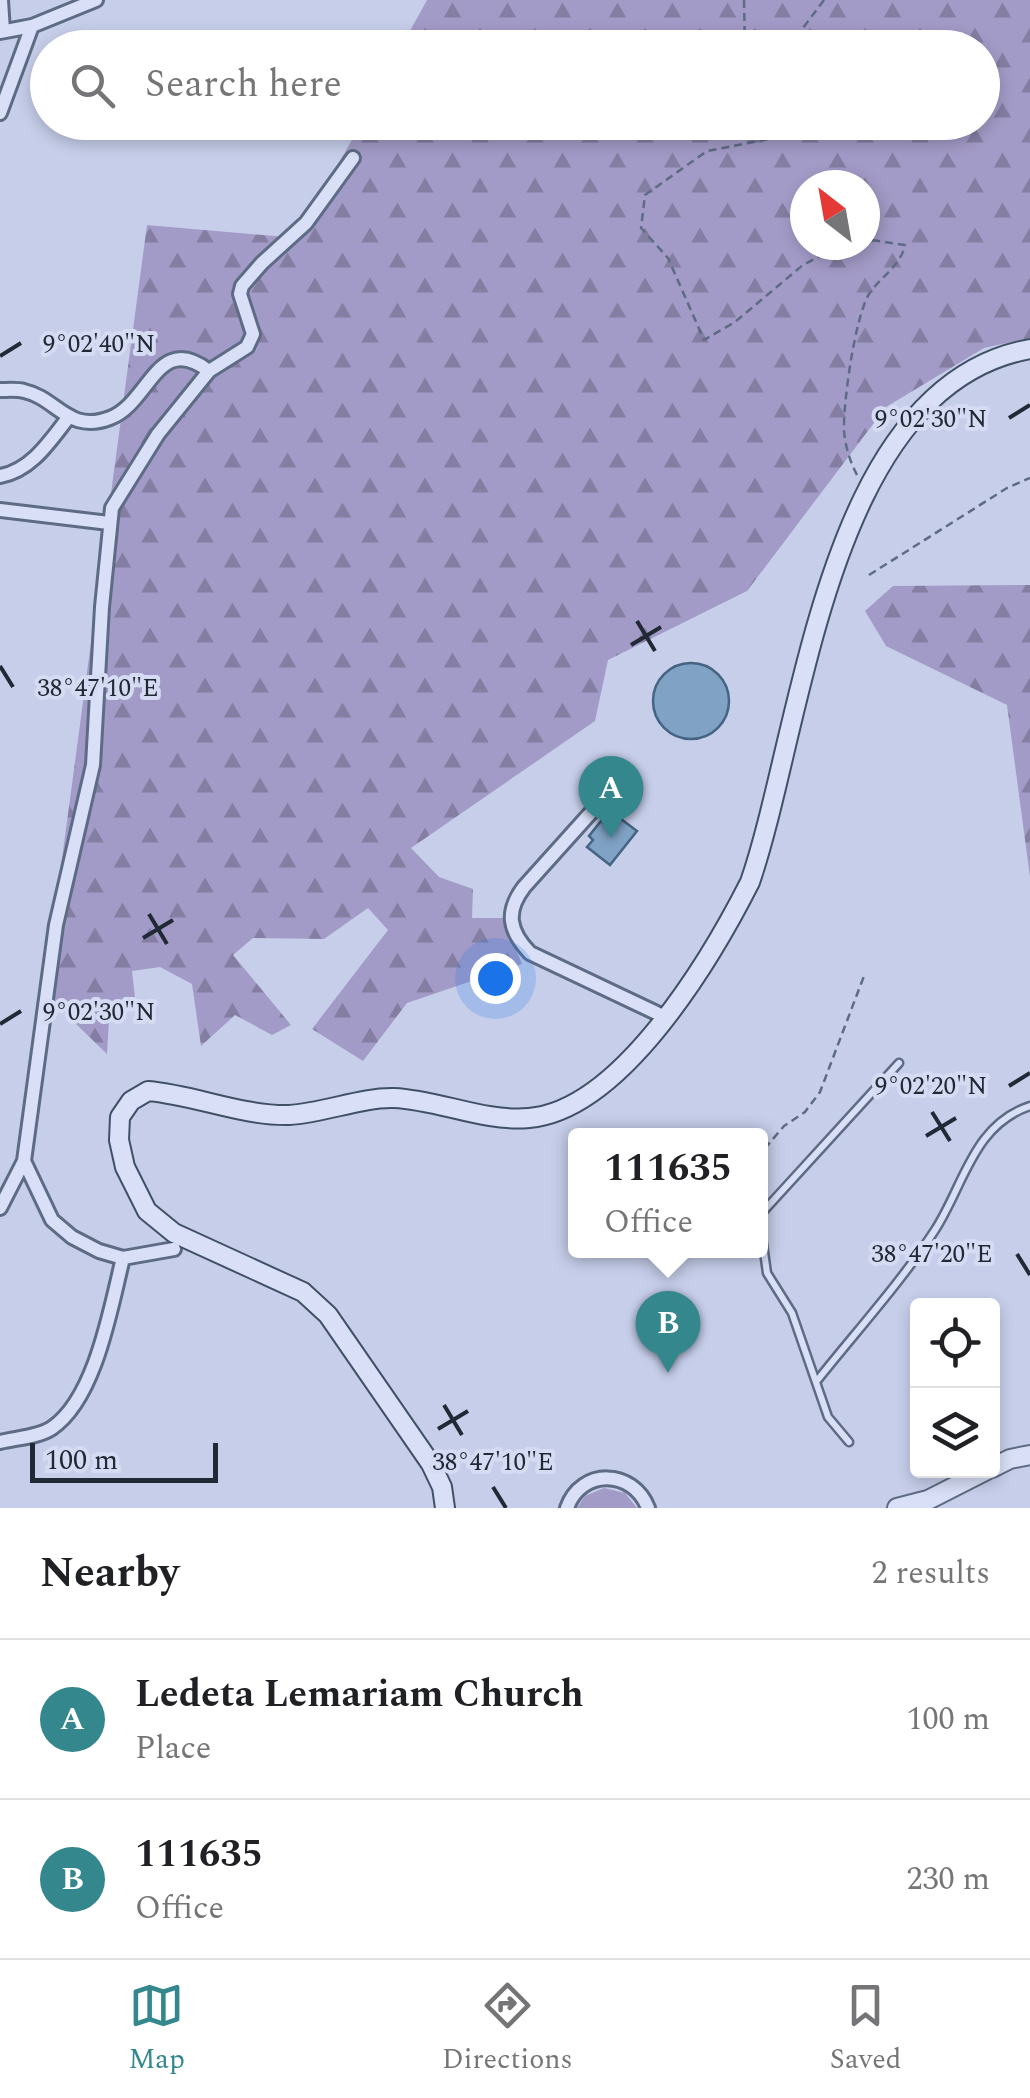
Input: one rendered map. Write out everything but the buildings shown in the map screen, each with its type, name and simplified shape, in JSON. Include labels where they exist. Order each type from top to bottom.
[{"type":"main road","points":[[445,1508],[442,1486],[431,1464],[328,1316],[303,1292],[174,1233],[147,1211],[125,1167],[119,1140],[120,1116],[130,1101],[148,1091],[258,1114],[330,1110],[378,1098],[398,1098],[498,1118],[532,1118],[581,1099],[614,1076],[667,1018],[732,918],[750,882],[819,617],[835,567],[886,452],[962,375],[985,362],[1030,349]]},
{"type":"main road","points":[[1000,1464],[1030,1455]]},
{"type":"main road","points":[[897,1508],[928,1500],[972,1478]]},
{"type":"street","points":[[0,0],[1,31],[32,26],[96,0]]},
{"type":"street","points":[[31,30],[32,26]]},
{"type":"street","points":[[0,113],[30,31]]},
{"type":"street","points":[[0,1208],[24,1161],[56,925],[93,765],[109,524],[118,496],[158,434],[208,372],[247,347],[253,334],[240,294],[242,286],[262,262],[306,223],[353,158]]},
{"type":"street","points":[[0,390],[25,391],[42,398],[68,418],[99,421],[126,410],[151,376],[170,360],[186,358],[208,372]]},
{"type":"street","points":[[0,476],[38,456],[68,418]]},
{"type":"street","points":[[0,510],[109,524]]},
{"type":"street","points":[[613,788],[524,887],[513,902],[510,916],[516,938],[530,953],[667,1018]]},
{"type":"street","points":[[24,1161],[52,1220],[72,1237],[123,1258],[174,1248]]},
{"type":"street","points":[[0,1442],[48,1430],[57,1424],[87,1383],[101,1347],[123,1258]]},
{"type":"street","points":[[566,1508],[577,1490],[601,1478],[628,1482],[638,1490],[648,1508]]},
{"type":"street","points":[[928,1500],[948,1508]]},
{"type":"lane","points":[[768,1210],[899,1063]]},
{"type":"lane","points":[[816,1382],[936,1229],[980,1142],[1000,1122],[1030,1106]]},
{"type":"lane","points":[[764,1258],[766,1274],[792,1313],[828,1417],[848,1442]]},
{"type":"path","points":[[744,0],[745,30]]},
{"type":"path","points":[[802,30],[824,0]]},
{"type":"path","points":[[763,140],[707,150],[670,174],[644,195],[640,228],[668,258],[704,340],[735,322],[812,260]]},
{"type":"path","points":[[867,492],[851,464],[844,431],[852,353],[868,296],[902,258],[905,246],[880,242]]},
{"type":"path","points":[[869,575],[1030,478]]},
{"type":"path","points":[[768,1145],[784,1126],[805,1112],[820,1092],[864,976]]},
{"type":"green space","points":[[427,0],[1030,0],[1030,338],[984,348],[886,407],[747,591],[608,660],[595,721],[411,848],[439,877],[473,889],[472,918],[503,918],[522,964],[407,1003],[363,1061],[312,1029],[388,930],[368,908],[324,939],[253,938],[233,955],[291,1025],[272,1035],[235,1015],[201,1046],[192,984],[160,967],[132,971],[136,1007],[110,1003],[107,1054],[44,993],[147,225],[298,238],[352,140],[1000,140],[1000,30],[410,30]]},
{"type":"green space","points":[[1030,585],[1030,877],[1007,705],[886,646],[865,611],[893,586]]},
{"type":"green space","points":[[604,1488],[625,1493],[637,1508],[577,1508],[585,1496]]},
{"type":"place","name":"Ledeta Lemariam Church","points":[[611,838]]},
{"type":"place","name":"111635","points":[[668,1373]]}]
